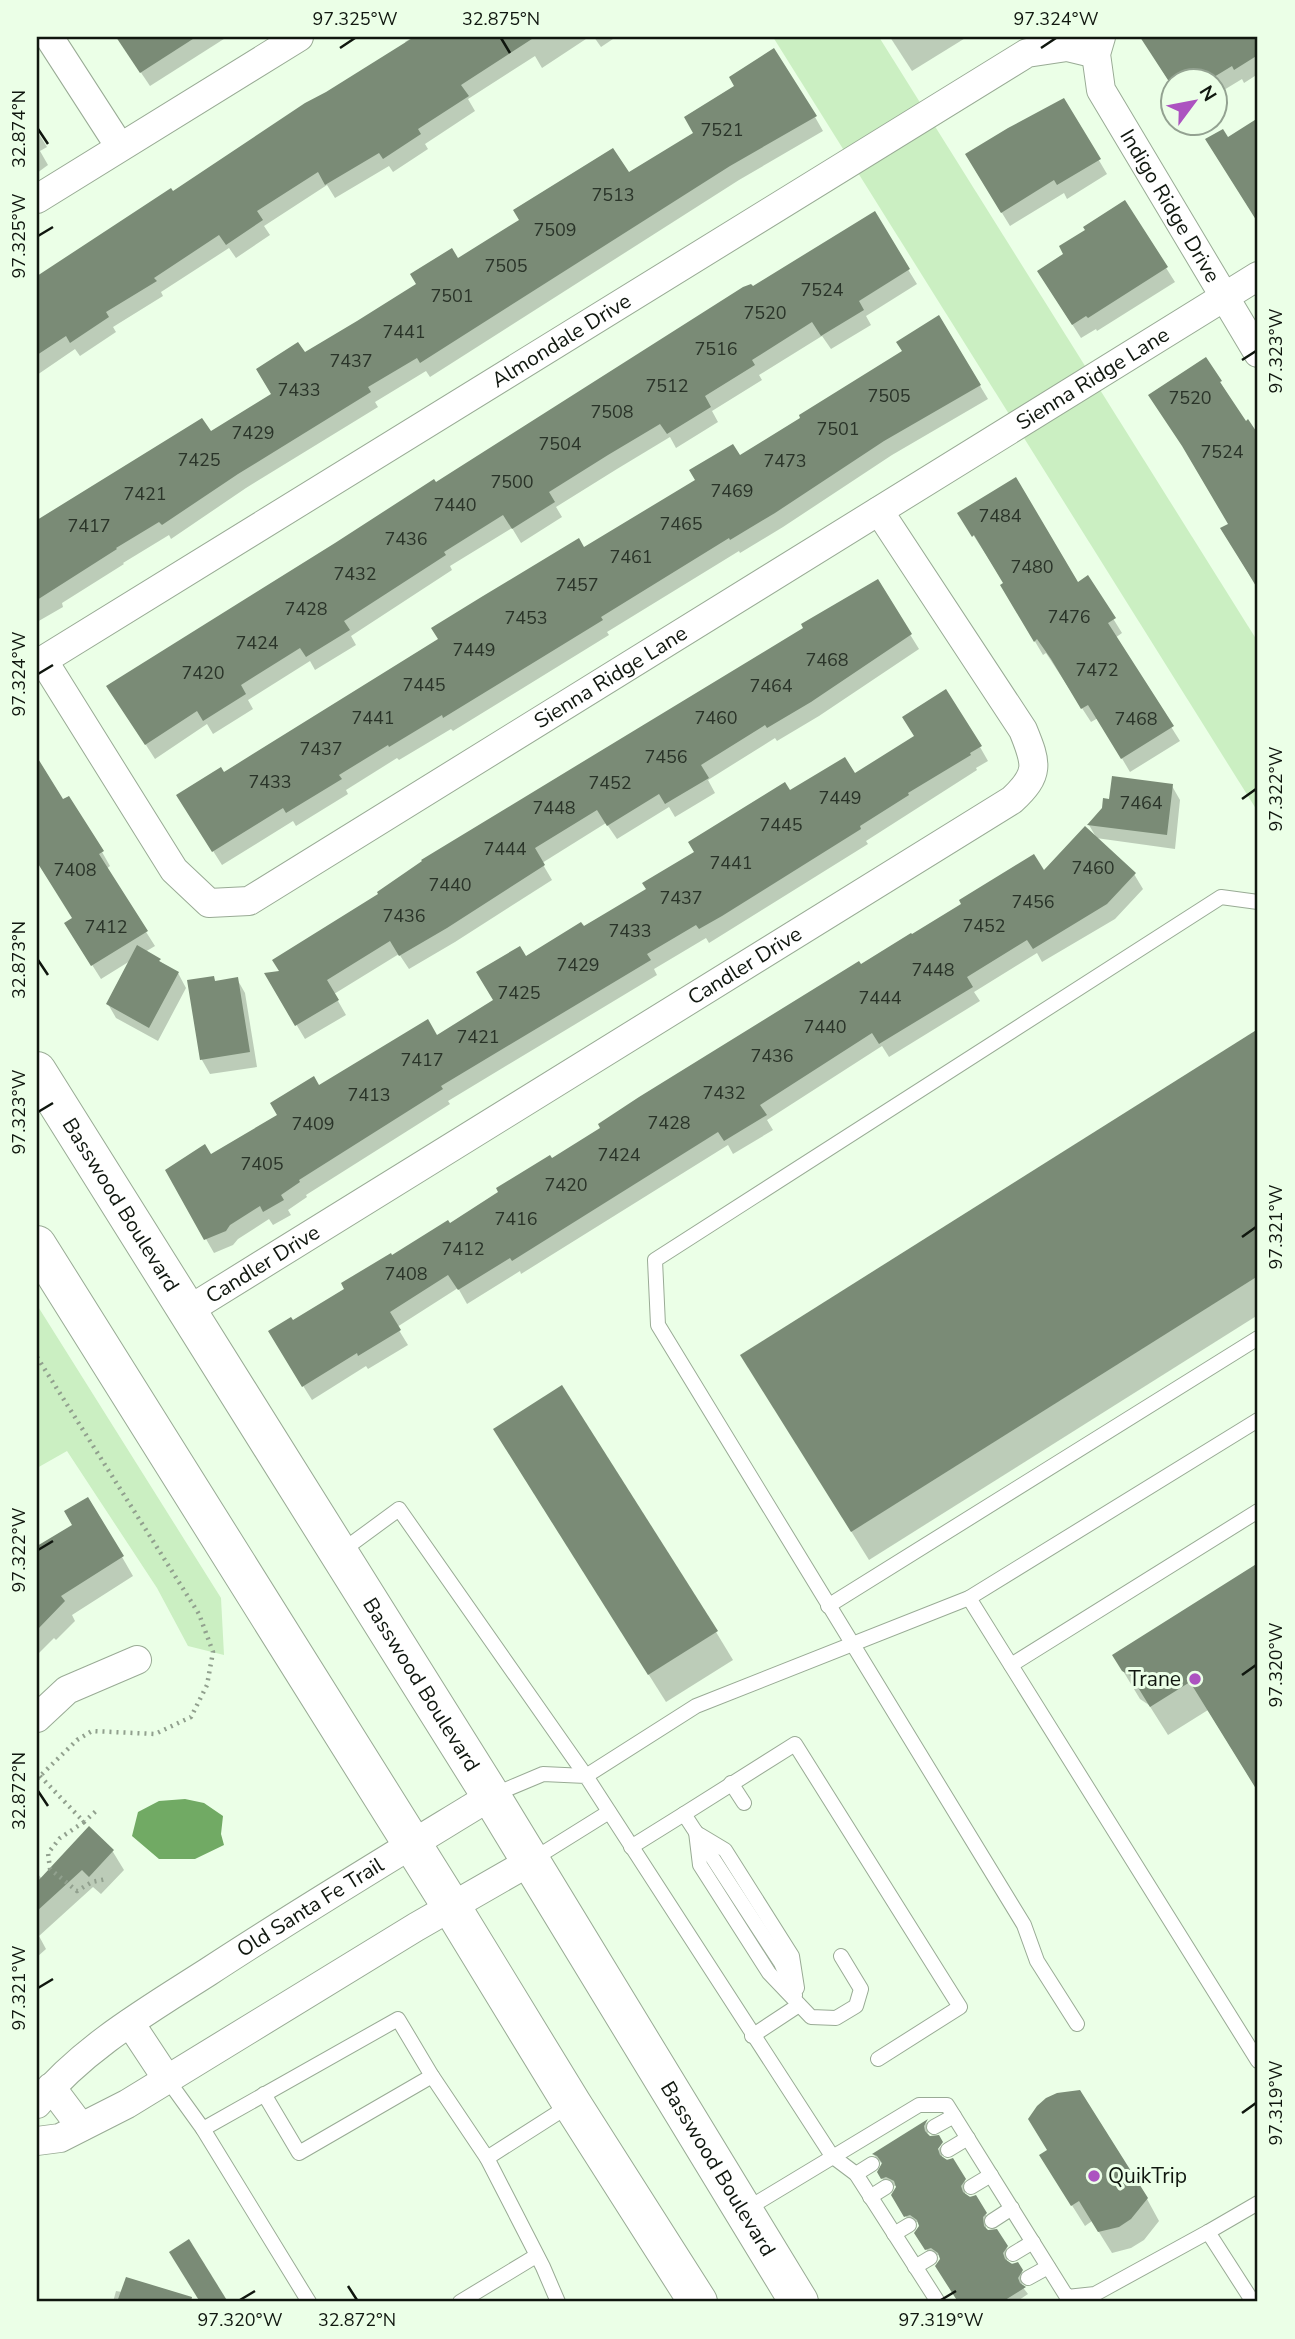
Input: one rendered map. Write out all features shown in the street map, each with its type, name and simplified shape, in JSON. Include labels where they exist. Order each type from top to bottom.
[{"type":"main road","name":"Basswood Boulevard","points":[[37,1071],[491,1796],[799,2302]]},
{"type":"main road","points":[[37,1245],[698,2302]]},
{"type":"street","points":[[49,37],[120,147]]},
{"type":"street","points":[[37,199],[299,37]]},
{"type":"street","name":"Indigo Ridge Drive","points":[[1098,45],[1101,90],[1258,353]]},
{"type":"street","name":"Almondale Drive","points":[[40,662],[1027,53],[1098,45]]},
{"type":"street","name":"Sienna Ridge Lane","points":[[40,662],[174,870],[209,903],[249,901],[1258,276]]},
{"type":"street","name":"Candler Drive","points":[[187,1311],[1012,800],[1026,787],[1035,771],[1032,751],[1023,730],[879,511]]},
{"type":"street","points":[[37,1718],[67,1690],[137,1660]]},
{"type":"street","name":"Old Santa Fe Trail","points":[[81,2127],[44,2096],[92,2049],[311,1905],[491,1796]]},
{"type":"street","points":[[37,2141],[60,2138],[127,2104],[451,1906],[531,1861]]},
{"type":"street","points":[[130,2023],[167,2079]]},
{"type":"lane","points":[[1077,2024],[1037,1961],[1024,1925],[658,1325],[655,1260],[1222,897],[1258,902]]},
{"type":"lane","points":[[828,1606],[1258,1338]]},
{"type":"lane","points":[[491,1796],[543,1774],[586,1776],[696,1706],[969,1598],[1258,1420]]},
{"type":"lane","points":[[339,1553],[399,1509],[586,1776],[832,2156],[856,2174],[937,2301],[951,2291]]},
{"type":"lane","points":[[1011,1665],[1258,1511]]},
{"type":"lane","points":[[969,1598],[1258,2061]]},
{"type":"lane","points":[[631,1847],[795,1744],[960,2007],[878,2059]]},
{"type":"lane","points":[[731,1783],[744,1803]]},
{"type":"lane","points":[[531,1861],[609,1812]]},
{"type":"lane","points":[[684,1814],[781,1963],[799,2006],[811,2017],[836,2018],[856,2006],[861,1989],[841,1955]]},
{"type":"lane","points":[[752,2036],[799,2006]]},
{"type":"lane","points":[[203,2129],[398,2018],[432,2076],[487,2158],[558,2302]]},
{"type":"lane","points":[[264,2094],[299,2153],[432,2076]]},
{"type":"lane","points":[[167,2079],[203,2129],[309,2302]]},
{"type":"lane","points":[[487,2158],[572,2104]]},
{"type":"lane","points":[[744,2211],[919,2105],[947,2105],[1048,2267],[1061,2299],[1095,2294],[1258,2203]]},
{"type":"lane","points":[[934,2127],[954,2116]]},
{"type":"lane","points":[[948,2150],[968,2138]]},
{"type":"lane","points":[[856,2174],[872,2164]]},
{"type":"lane","points":[[971,2187],[991,2175]]},
{"type":"lane","points":[[870,2197],[886,2187]]},
{"type":"lane","points":[[992,2221],[1012,2208]]},
{"type":"lane","points":[[894,2234],[909,2225]]},
{"type":"lane","points":[[1209,2232],[1252,2302]]},
{"type":"lane","points":[[1013,2254],[1032,2242]]},
{"type":"lane","points":[[460,2302],[536,2256]]},
{"type":"lane","points":[[915,2267],[930,2258]]},
{"type":"lane","points":[[1028,2278],[1048,2267]]},
{"type":"path","points":[[37,1357],[199,1614],[213,1652],[207,1685],[191,1717],[155,1734],[92,1731],[77,1740],[39,1777],[84,1822]]},
{"type":"path","points":[[96,1811],[60,1838],[48,1853],[50,1869],[77,1891],[92,1882],[106,1879]]},
{"type":"shaded area","points":[[773,37],[879,37],[1258,642],[1258,812]]},
{"type":"shaded area","points":[[37,1305],[221,1598],[224,1655],[188,1646],[157,1588],[67,1451],[37,1468]]},
{"type":"shaded area","points":[[185,1799],[204,1803],[223,1816],[221,1834],[224,1845],[195,1859],[159,1859],[132,1836],[138,1812],[159,1801]]},
{"type":"building","points":[[116,37],[196,37],[140,73]]},
{"type":"building","points":[[414,37],[535,37],[461,85],[469,96],[418,129],[421,134],[383,159],[379,153],[325,185],[318,172],[257,211],[263,220],[226,245],[219,235],[154,278],[157,281],[106,312],[109,317],[70,343],[66,336],[37,355],[37,276],[171,188],[173,191],[305,103]]},
{"type":"building","points":[[1140,37],[1258,37],[1258,55],[1234,70],[1232,66],[1228,68],[1228,66],[1159,66]]},
{"type":"building","points":[[774,48],[817,116],[730,166],[420,363],[417,358],[368,387],[371,392],[238,474],[162,525],[159,522],[37,600],[37,520],[202,418],[211,431],[271,394],[256,369],[298,342],[305,352],[357,321],[416,284],[410,274],[452,248],[458,258],[519,220],[513,210],[613,148],[629,172],[693,133],[684,117],[734,86],[729,77]]},
{"type":"building","points":[[1064,98],[1101,159],[1057,185],[1054,180],[1001,213],[965,154]]},
{"type":"building","points":[[1258,118],[1258,223],[1205,139],[1210,136],[1228,137]]},
{"type":"building","points":[[1125,200],[1168,267],[1088,318],[1086,316],[1072,325],[1037,271],[1063,254],[1059,246]]},
{"type":"building","points":[[875,211],[910,269],[859,301],[864,310],[821,336],[812,322],[752,360],[755,365],[705,396],[711,407],[667,434],[660,424],[608,455],[549,492],[555,502],[512,529],[503,515],[344,621],[350,630],[306,657],[300,648],[241,685],[246,694],[203,721],[197,711],[145,745],[106,686],[434,479],[436,482],[743,287],[751,284],[753,286]]},
{"type":"building","points":[[939,315],[981,385],[884,441],[775,513],[730,540],[729,538],[601,617],[603,620],[443,718],[442,715],[389,747],[388,745],[339,775],[342,779],[286,813],[283,808],[212,852],[176,795],[221,767],[224,772],[438,639],[431,628],[483,596],[579,538],[584,547],[695,480],[689,470],[733,444],[740,455],[800,418],[799,415],[902,351],[896,342]]},
{"type":"building","points":[[1206,357],[1246,421],[1248,419],[1258,434],[1258,589],[1220,528],[1228,524],[1148,395]]},
{"type":"building","points":[[1016,477],[1078,582],[1088,575],[1116,618],[1108,623],[1174,726],[1121,759],[1088,705],[1081,709],[1037,639],[1034,642],[1000,585],[1003,583],[974,535],[972,537],[957,513]]},
{"type":"building","points":[[878,579],[912,634],[811,702],[767,728],[765,725],[701,765],[709,778],[665,804],[659,794],[607,826],[597,810],[535,848],[545,865],[447,928],[399,956],[390,941],[327,980],[339,1000],[295,1026],[264,973],[279,971],[272,960],[378,894],[377,892],[421,860],[803,628],[801,624]]},
{"type":"building","points":[[946,689],[982,746],[970,753],[971,755],[908,793],[909,795],[860,826],[861,829],[722,916],[699,929],[696,925],[647,954],[651,960],[441,1086],[443,1089],[299,1180],[300,1182],[281,1195],[284,1200],[263,1212],[260,1206],[230,1225],[226,1231],[204,1240],[165,1170],[205,1144],[211,1154],[277,1115],[270,1103],[314,1076],[319,1085],[428,1019],[437,1035],[493,1000],[476,972],[520,946],[526,956],[581,922],[584,926],[646,889],[642,883],[694,852],[688,842],[785,782],[790,790],[845,757],[855,773],[914,736],[902,717]]},
{"type":"building","points":[[37,757],[63,799],[69,796],[104,851],[99,854],[148,931],[91,966],[64,923],[72,918],[37,862]]},
{"type":"building","points":[[1112,776],[1173,784],[1167,835],[1087,825],[1102,808],[1103,798],[1109,799]]},
{"type":"building","points":[[1085,826],[1136,873],[1107,904],[1033,949],[1027,940],[967,977],[973,987],[879,1044],[872,1033],[760,1105],[767,1115],[724,1141],[718,1132],[512,1261],[510,1258],[458,1290],[448,1275],[390,1312],[401,1330],[302,1387],[268,1331],[291,1317],[293,1320],[344,1289],[341,1283],[391,1253],[392,1255],[448,1220],[450,1223],[498,1192],[496,1188],[600,1128],[598,1124],[639,1097],[859,961],[861,964],[961,904],[959,900],[1034,854],[1044,870]]},
{"type":"building","points":[[137,945],[179,972],[149,1028],[106,1004]]},
{"type":"building","points":[[214,976],[215,981],[238,977],[250,1052],[200,1060],[187,980]]},
{"type":"building","points":[[1258,1029],[1258,1276],[851,1532],[740,1355]]},
{"type":"building","points":[[562,1385],[718,1631],[648,1675],[493,1429]]},
{"type":"building","points":[[88,1497],[124,1556],[61,1596],[65,1601],[37,1630],[37,1546],[72,1525],[64,1511]]},
{"type":"building","name":"Trane","points":[[1258,1563],[1258,1792],[1190,1682],[1150,1707],[1131,1676],[1122,1671],[1112,1655]]},
{"type":"building","points":[[89,1826],[114,1850],[89,1877],[82,1870],[37,1911],[37,1882]]},
{"type":"building","name":"QuikTrip","points":[[1080,2090],[1148,2198],[1131,2219],[1119,2227],[1098,2232],[1079,2201],[1071,2206],[1039,2155],[1047,2150],[1028,2119],[1046,2098],[1057,2093]]},
{"type":"building","points":[[928,2119],[924,2126],[925,2131],[930,2136],[939,2135],[943,2142],[938,2149],[940,2155],[947,2160],[953,2158],[966,2179],[961,2186],[963,2192],[970,2197],[976,2195],[987,2213],[983,2217],[984,2226],[988,2230],[997,2229],[1008,2246],[1003,2253],[1005,2259],[1012,2264],[1018,2262],[1023,2270],[1018,2278],[1026,2287],[1002,2302],[958,2302],[935,2266],[940,2259],[938,2253],[931,2248],[925,2250],[914,2233],[919,2226],[917,2220],[910,2215],[904,2217],[891,2195],[896,2187],[894,2181],[886,2177],[881,2179],[877,2172],[882,2163],[872,2154]]},
{"type":"building","points":[[189,2239],[228,2302],[200,2302],[169,2252]]},
{"type":"building","points":[[126,2277],[192,2297],[191,2302],[117,2302]]},
{"type":"place","name":"Trane","points":[[1195,1679]]},
{"type":"place","name":"QuikTrip","points":[[1094,2176]]}]
